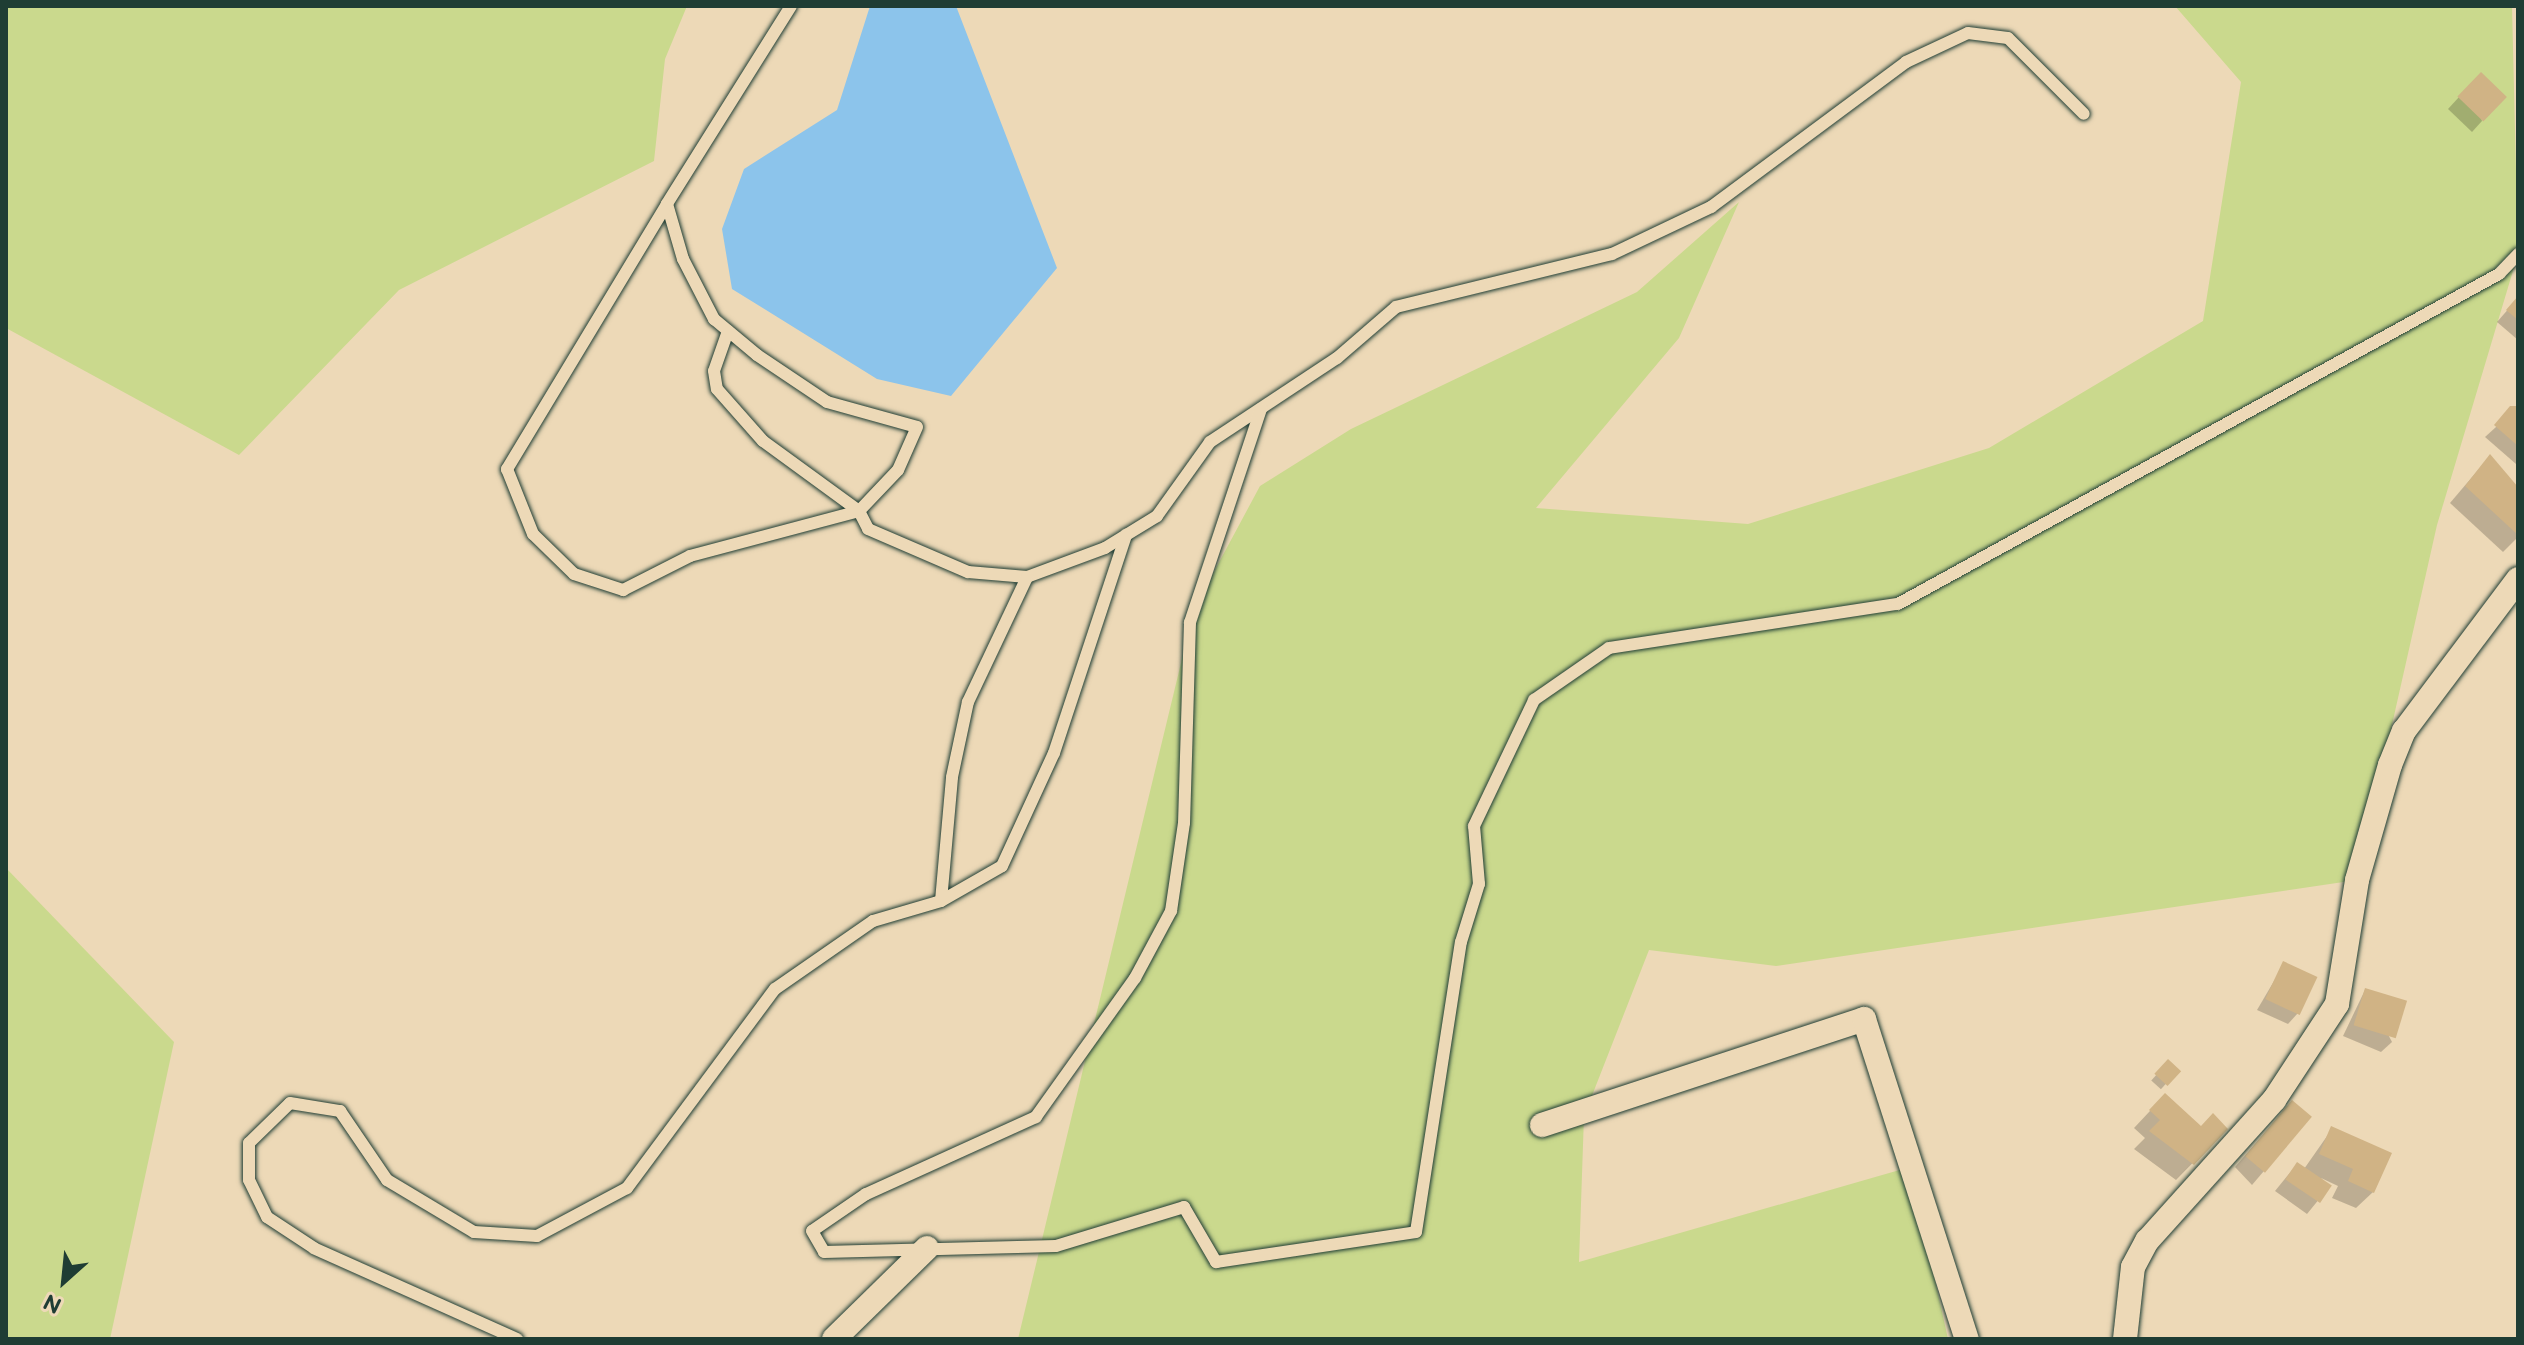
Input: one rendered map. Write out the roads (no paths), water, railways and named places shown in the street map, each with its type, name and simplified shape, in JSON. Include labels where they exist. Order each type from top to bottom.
[{"type":"street","points":[[2125,1339],[2133,1267],[2147,1241],[2274,1100],[2337,1004],[2357,880],[2390,765],[2404,731],[2518,579]]},
{"type":"street","points":[[1542,1125],[1864,1019],[1967,1339]]},
{"type":"street","points":[[834,1339],[927,1248]]},
{"type":"lane","points":[[667,204],[683,259],[714,319],[827,402],[917,427],[898,470],[859,511],[690,556],[623,590],[574,574],[533,534],[507,469],[667,204],[791,6]]},
{"type":"lane","points":[[728,331],[714,371],[717,389],[763,441],[859,511],[868,529],[968,572],[1027,577],[1126,535],[1157,516],[1210,442],[1261,409],[1396,307],[1612,254],[1711,207],[1906,62],[1968,33],[2008,38],[2084,114]]},
{"type":"lane","points":[[1261,409],[1190,622],[1184,823],[1171,911],[1135,978],[1036,1117],[866,1194],[812,1231],[824,1252],[1056,1246],[1184,1207],[1216,1262],[1416,1232],[1461,942],[1479,884],[1474,826],[1534,700],[1609,648],[1898,604],[2499,274],[2518,254]]},
{"type":"lane","points":[[517,1339],[314,1248],[267,1217],[249,1180],[249,1143],[290,1103],[340,1111],[387,1180],[474,1232],[537,1236],[627,1188],[775,989],[873,921],[941,901],[1002,866],[1054,753],[1126,535]]},
{"type":"lane","points":[[941,901],[952,777],[968,702],[1027,577]]},
{"type":"water","points":[[870,6],[956,6],[1057,268],[951,396],[877,379],[732,289],[722,229],[744,169],[837,110]]}]
